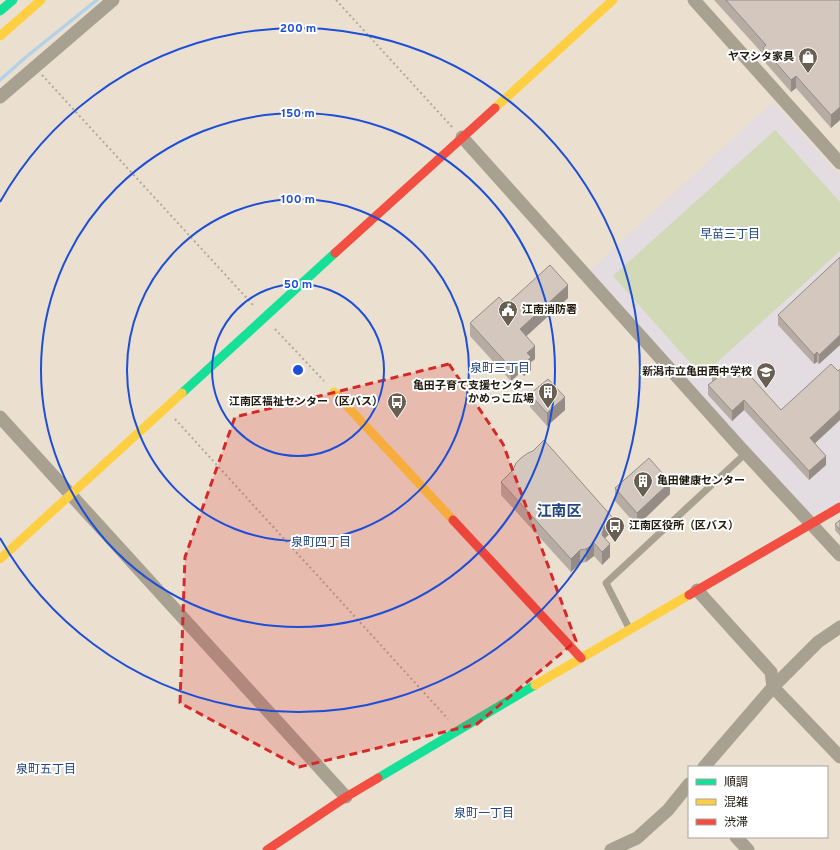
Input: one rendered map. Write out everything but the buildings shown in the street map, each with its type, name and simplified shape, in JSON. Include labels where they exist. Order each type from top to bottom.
[{"type":"main road","points":[[0,11],[13,0]]},
{"type":"main road","points":[[0,36],[41,0]]},
{"type":"main road","points":[[0,559],[613,0]]},
{"type":"main road","points":[[334,392],[581,658]]},
{"type":"main road","points":[[267,850],[346,797],[629,629],[840,507]]},
{"type":"street","points":[[0,97],[113,0]]},
{"type":"street","points":[[694,0],[840,163]]},
{"type":"street","points":[[462,137],[811,525],[840,555]]},
{"type":"street","points":[[0,417],[346,797]]},
{"type":"street","points":[[697,590],[771,672],[773,687],[840,756]]},
{"type":"street","points":[[705,766],[773,687],[818,642],[840,627]]},
{"type":"street","points":[[611,850],[637,838],[668,810],[688,786]]},
{"type":"street","points":[[737,838],[748,850]]},
{"type":"lane","points":[[629,629],[606,583],[746,453]]},
{"type":"path","points":[[336,0],[462,137]]},
{"type":"path","points":[[35,67],[334,392]]},
{"type":"path","points":[[165,408],[459,730]]},
{"type":"highlighted area","points":[[449,364],[503,444],[576,641],[477,724],[299,767],[180,703],[185,557],[235,417]]},
{"type":"shaded area","name":"新潟市立亀田西中学校","points":[[773,102],[840,176],[840,504],[810,516],[587,273]]},
{"type":"green space","points":[[775,130],[840,202],[840,251],[702,376],[613,276]]},
{"type":"waterway","points":[[0,80],[26,57],[97,0]]},
{"type":"traffic: fast","points":[[0,11],[13,0]]},
{"type":"traffic: fast","points":[[182,393],[335,253]]},
{"type":"traffic: fast","points":[[378,778],[535,685]]},
{"type":"traffic: slow","points":[[0,36],[41,0]]},
{"type":"traffic: slow","points":[[495,108],[613,0]]},
{"type":"traffic: slow","points":[[334,392],[453,520]]},
{"type":"traffic: slow","points":[[0,559],[182,393]]},
{"type":"traffic: slow","points":[[535,685],[689,595]]},
{"type":"traffic: jam","points":[[335,253],[495,108]]},
{"type":"traffic: jam","points":[[689,595],[840,507]]},
{"type":"traffic: jam","points":[[453,520],[581,658]]},
{"type":"traffic: jam","points":[[267,850],[346,797],[378,778]]},
{"type":"place","name":"ヤマシタ家具","points":[[808,74]]},
{"type":"place","name":"江南消防署","points":[[508,327]]},
{"type":"place","name":"新潟市立亀田西中学校","points":[[766,389]]},
{"type":"place","name":"亀田子育て支援センター かめっこ広場","points":[[548,409]]},
{"type":"place","name":"江南区福祉センター（区バス）","points":[[397,419]]},
{"type":"place","name":"亀田健康センター","points":[[643,498]]},
{"type":"place","name":"江南区役所（区バス）","points":[[615,543]]},
{"type":"district","name":"早苗三丁目","points":[[730,235]]},
{"type":"district","name":"泉町三丁目","points":[[500,369]]},
{"type":"district","name":"江南区","points":[[559,512]]},
{"type":"district","name":"泉町四丁目","points":[[321,543]]},
{"type":"district","name":"泉町五丁目","points":[[46,770]]},
{"type":"district","name":"泉町一丁目","points":[[484,814]]}]
